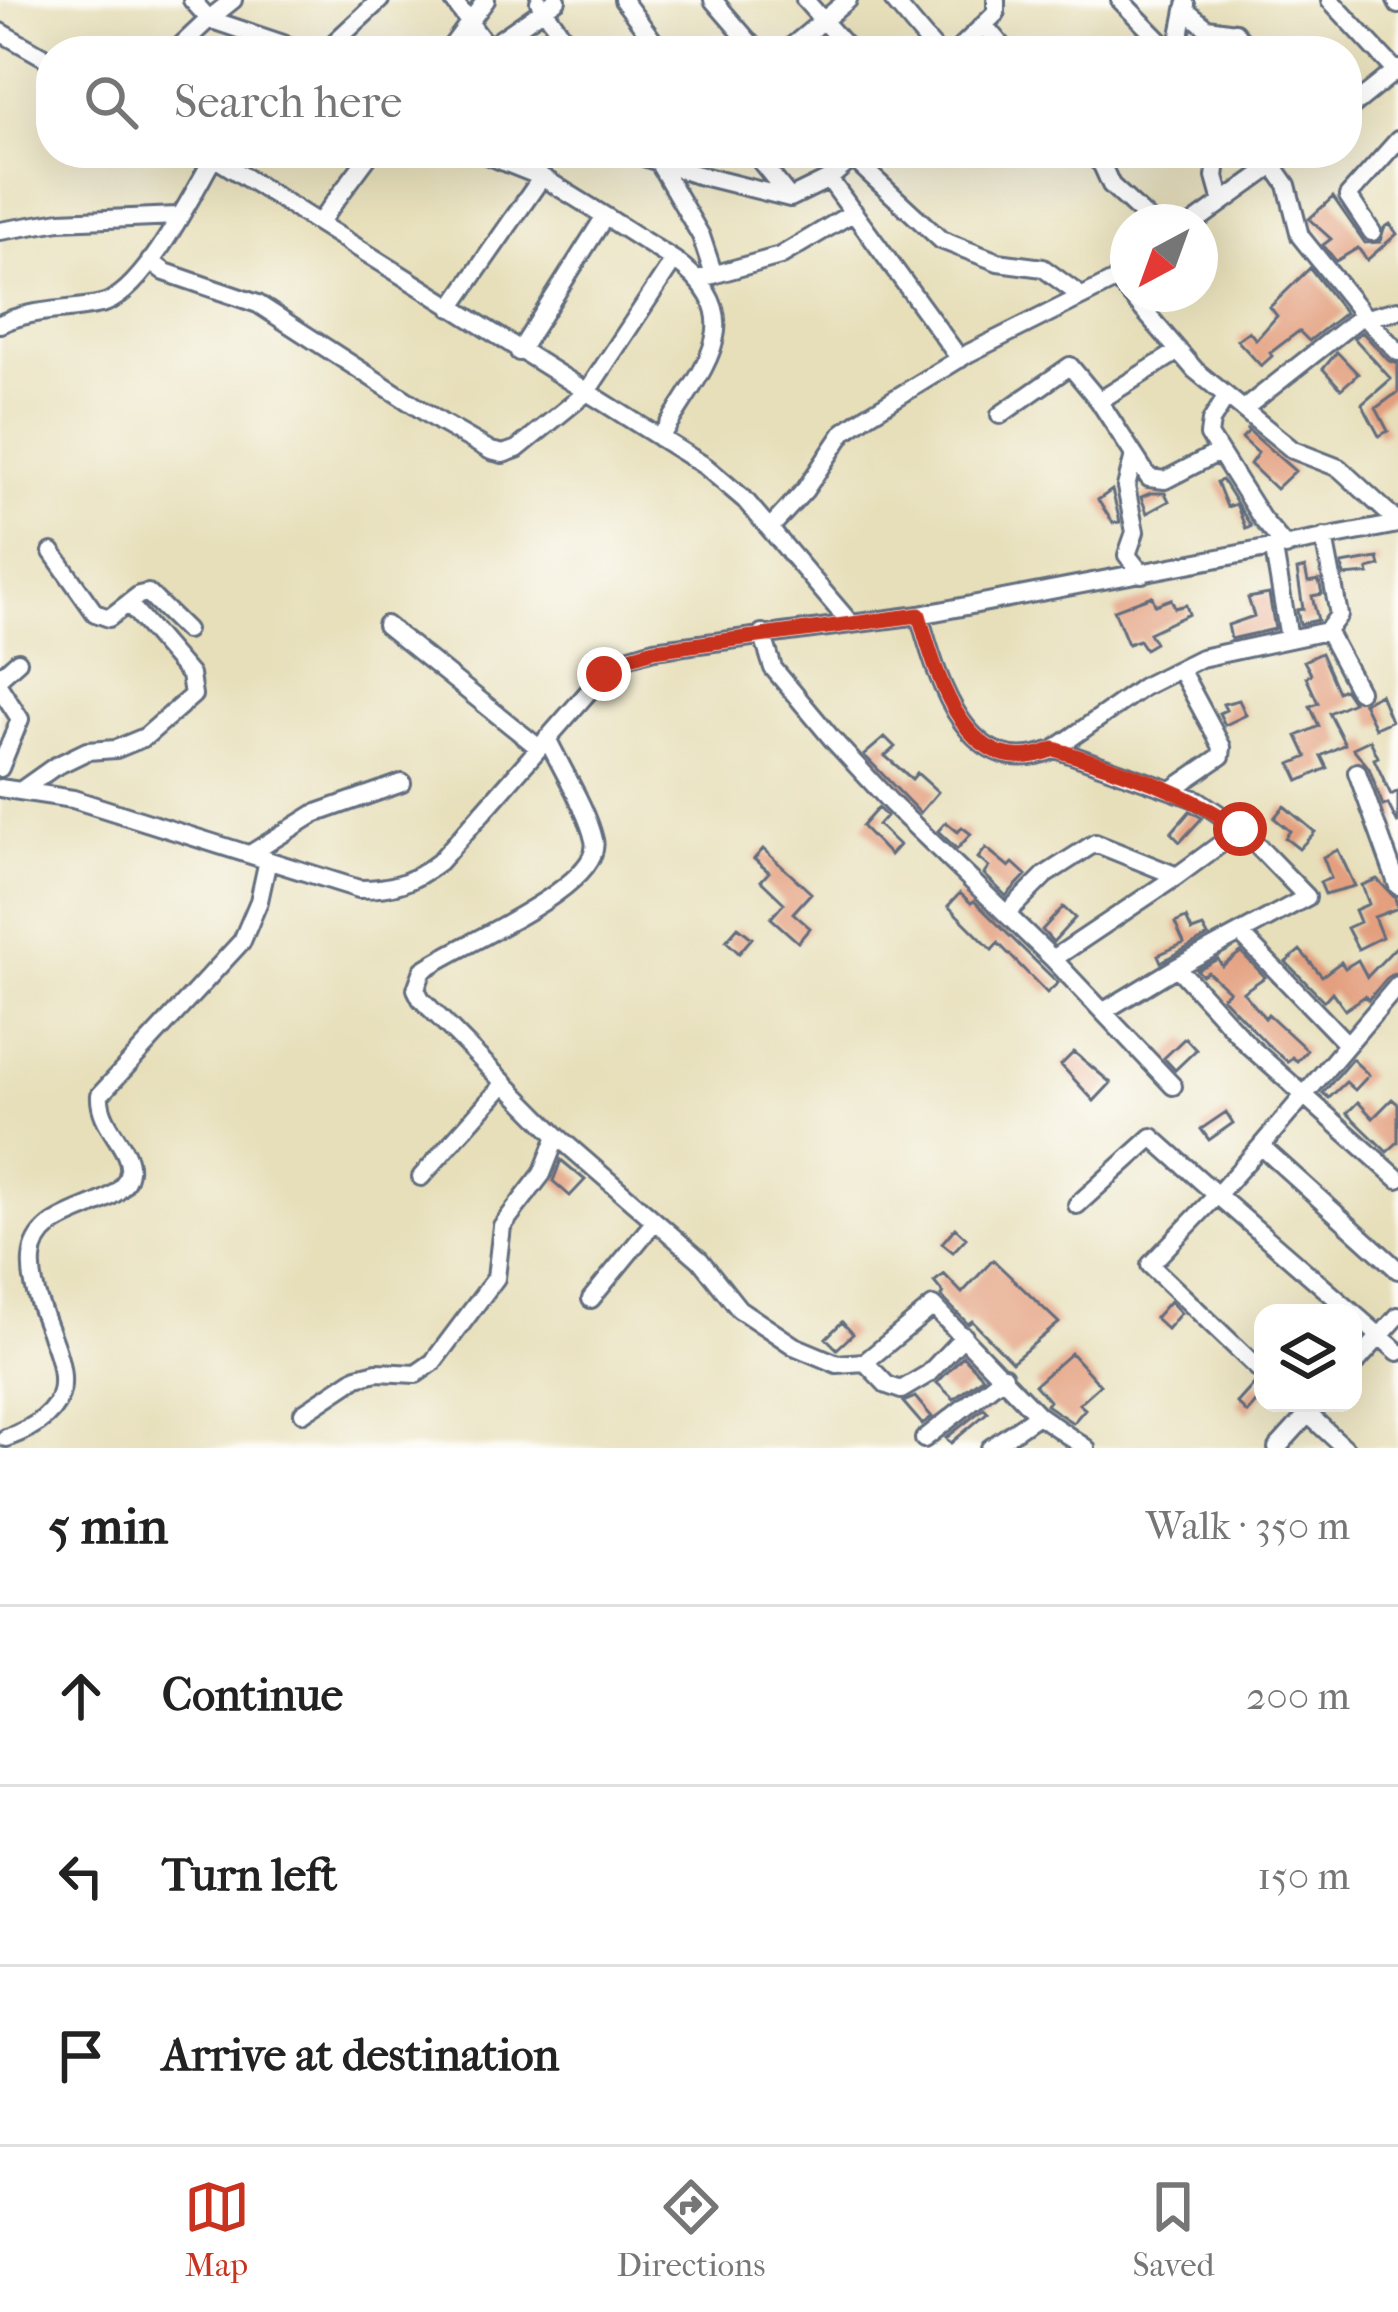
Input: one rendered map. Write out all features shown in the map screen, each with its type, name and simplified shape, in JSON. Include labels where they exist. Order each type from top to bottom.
[{"type":"street","points":[[192,0],[209,19],[259,36]]},
{"type":"street","points":[[191,36],[233,0]]},
{"type":"street","points":[[341,36],[380,0]]},
{"type":"street","points":[[453,0],[480,36]]},
{"type":"street","points":[[460,36],[486,0]]},
{"type":"street","points":[[623,0],[651,36]]},
{"type":"street","points":[[713,0],[744,36]]},
{"type":"street","points":[[805,0],[837,36]]},
{"type":"street","points":[[804,36],[848,0]]},
{"type":"street","points":[[892,0],[923,36]]},
{"type":"street","points":[[973,36],[996,13],[996,0]]},
{"type":"street","points":[[1120,0],[1157,36]]},
{"type":"street","points":[[1330,0],[1397,70],[1362,98]]},
{"type":"street","points":[[506,36],[546,3],[565,36]]},
{"type":"street","points":[[1177,36],[1186,5]]},
{"type":"street","points":[[1186,5],[1207,28],[1238,36]]},
{"type":"street","points":[[984,25],[993,36]]},
{"type":"street","points":[[0,32],[36,53]]},
{"type":"street","points":[[1372,232],[1348,196],[1398,140]]},
{"type":"street","points":[[0,324],[38,311],[117,299],[150,261],[204,168]]},
{"type":"street","points":[[232,168],[729,484],[851,624]]},
{"type":"street","points":[[319,223],[359,168]]},
{"type":"street","points":[[519,168],[542,177],[706,277],[780,256],[854,212]]},
{"type":"street","points":[[656,168],[701,236],[706,277],[715,302],[716,340],[660,437]]},
{"type":"street","points":[[679,168],[790,198],[840,168]]},
{"type":"street","points":[[766,168],[790,198]]},
{"type":"street","points":[[866,168],[941,240],[998,262],[1043,268],[1081,296]]},
{"type":"street","points":[[1103,168],[1111,185],[1132,204]]},
{"type":"street","points":[[1216,168],[1222,202]]},
{"type":"street","points":[[1218,205],[1269,168]]},
{"type":"street","points":[[1275,168],[1287,184],[1300,236],[1398,352]]},
{"type":"street","points":[[451,308],[542,177]]},
{"type":"street","points":[[830,178],[960,358]]},
{"type":"street","points":[[0,231],[60,221],[177,216]]},
{"type":"street","points":[[519,352],[604,216]]},
{"type":"street","points":[[150,261],[165,272],[258,304],[490,452],[503,454],[517,449],[586,393],[674,260]]},
{"type":"street","points":[[770,528],[805,490],[844,432],[960,358],[1110,281]]},
{"type":"street","points":[[1245,408],[1358,319],[1398,310]]},
{"type":"street","points":[[1148,312],[1177,352],[1227,396],[1293,450],[1339,468],[1398,523]]},
{"type":"street","points":[[1099,401],[1177,352]]},
{"type":"street","points":[[1000,415],[1066,366],[1074,368],[1099,401],[1149,478],[1165,480],[1219,452]]},
{"type":"street","points":[[1227,396],[1211,421],[1209,435],[1280,548],[1289,638]]},
{"type":"street","points":[[1133,459],[1126,487],[1136,532],[1127,555],[1142,574]]},
{"type":"street","points":[[0,788],[73,799],[359,889],[390,889],[415,880],[439,862],[604,674],[627,658],[762,633],[919,615],[1398,523]]},
{"type":"street","points":[[919,615],[942,692],[975,735],[991,749],[1011,756],[1038,756],[1143,687],[1201,658],[1327,631],[1339,614],[1324,537]]},
{"type":"street","points":[[52,552],[95,613],[109,618],[148,593],[186,630]]},
{"type":"street","points":[[23,790],[87,751],[116,749],[145,737],[188,704],[193,695],[190,675],[129,604]]},
{"type":"street","points":[[386,625],[543,743],[594,839],[590,862],[575,878],[539,904],[423,970],[417,980],[421,999],[557,1136],[700,1260],[740,1309],[761,1324],[819,1359],[838,1364],[866,1362],[931,1306],[1038,1415],[1086,1448]]},
{"type":"street","points":[[1327,631],[1359,691]]},
{"type":"street","points":[[762,633],[773,668],[833,740],[892,804],[1008,912],[1173,1086]]},
{"type":"street","points":[[0,677],[18,661]]},
{"type":"street","points":[[1173,789],[1221,756],[1222,747],[1180,669]]},
{"type":"street","points":[[0,688],[20,719],[0,768]]},
{"type":"street","points":[[1054,749],[1198,800],[1240,829],[1307,897],[1104,1011]]},
{"type":"street","points":[[1357,772],[1398,886]]},
{"type":"street","points":[[259,857],[314,814],[402,783]]},
{"type":"street","points":[[1053,958],[1240,829]]},
{"type":"street","points":[[1008,912],[1045,875],[1095,842],[1177,876]]},
{"type":"street","points":[[6,1438],[46,1420],[59,1396],[57,1342],[32,1279],[36,1239],[45,1228],[118,1191],[129,1173],[129,1164],[105,1124],[100,1095],[242,941],[259,901],[259,857]]},
{"type":"street","points":[[1241,934],[1346,1043]]},
{"type":"street","points":[[1177,967],[1249,1046],[1398,1179]]},
{"type":"street","points":[[1254,1364],[1150,1264],[1261,1146],[1398,985]]},
{"type":"street","points":[[421,1177],[505,1083]]},
{"type":"street","points":[[303,1413],[357,1377],[377,1372],[416,1374],[433,1362],[496,1278],[502,1226],[542,1174],[557,1136]]},
{"type":"street","points":[[1076,1205],[1152,1137],[1398,1352]]},
{"type":"street","points":[[1261,1146],[1398,1270]]},
{"type":"street","points":[[590,1299],[655,1221]]},
{"type":"street","points":[[1362,1356],[1398,1316]]},
{"type":"street","points":[[866,1362],[887,1385],[901,1390],[928,1374],[964,1336]]},
{"type":"street","points":[[924,1438],[1004,1376]]},
{"type":"street","points":[[1277,1448],[1303,1412]]},
{"type":"street","points":[[1312,1412],[1345,1448]]},
{"type":"street","points":[[990,1448],[1038,1415]]},
{"type":"building","points":[[1333,197],[1365,243],[1380,242],[1390,224],[1397,234],[1367,260],[1358,248],[1336,261],[1323,245],[1331,239],[1309,219]]},
{"type":"building","points":[[1310,268],[1345,313],[1309,341],[1299,331],[1261,366],[1237,340],[1249,331],[1256,340],[1277,316],[1270,307]]},
{"type":"building","points":[[1362,332],[1389,361],[1398,364],[1398,392],[1376,408],[1388,431],[1379,436],[1362,404],[1391,379],[1354,338]]},
{"type":"building","points":[[1337,352],[1358,374],[1341,389],[1323,369]]},
{"type":"building","points":[[1246,428],[1295,471],[1276,489],[1250,464],[1258,453],[1242,438],[1249,431]]},
{"type":"building","points":[[1222,480],[1252,526],[1246,529],[1236,504],[1227,507],[1217,482]]},
{"type":"building","points":[[1112,490],[1120,522],[1113,523],[1098,500]]},
{"type":"building","points":[[1165,493],[1169,501],[1147,513],[1141,497]]},
{"type":"building","points":[[1378,558],[1380,566],[1368,569],[1369,574],[1344,576],[1342,564]]},
{"type":"building","points":[[1305,568],[1308,582],[1319,580],[1322,594],[1312,596],[1318,620],[1300,624],[1297,610],[1303,609],[1297,570]]},
{"type":"building","points":[[1269,594],[1275,629],[1231,639],[1228,625],[1254,616],[1248,598]]},
{"type":"building","points":[[1152,596],[1155,605],[1171,599],[1175,608],[1186,605],[1189,614],[1149,633],[1155,643],[1145,649],[1139,640],[1128,644],[1114,610]]},
{"type":"building","points":[[1321,653],[1338,692],[1344,689],[1353,702],[1329,713],[1345,744],[1321,756],[1327,768],[1299,781],[1291,764],[1307,757],[1297,736],[1319,726],[1310,706],[1318,703],[1304,661]]},
{"type":"building","points":[[1380,694],[1391,721],[1375,728],[1363,703]]},
{"type":"building","points":[[1239,700],[1246,715],[1225,725],[1219,713],[1226,710],[1223,704]]},
{"type":"building","points":[[885,737],[895,747],[885,756],[912,779],[917,773],[938,792],[920,813],[864,755]]},
{"type":"building","points":[[1370,740],[1391,795],[1398,791],[1398,824],[1388,804],[1383,806],[1369,768],[1353,748]]},
{"type":"building","points":[[1284,806],[1315,832],[1299,849],[1285,838],[1290,831],[1274,818]]},
{"type":"building","points":[[878,808],[886,816],[878,825],[899,845],[890,855],[862,826]]},
{"type":"building","points":[[1190,811],[1202,818],[1180,842],[1171,833]]},
{"type":"building","points":[[946,822],[958,832],[962,827],[971,834],[957,849],[938,831]]},
{"type":"building","points":[[986,848],[1026,875],[1006,896],[984,874],[989,867],[978,858]]},
{"type":"building","points":[[763,849],[811,893],[793,913],[810,928],[798,942],[771,918],[784,903],[761,881],[769,872],[754,859]]},
{"type":"building","points":[[1338,850],[1355,886],[1325,894],[1320,882],[1331,878],[1323,857]]},
{"type":"building","points":[[1377,879],[1398,908],[1374,917],[1382,937],[1358,949],[1347,928],[1360,922],[1355,910],[1369,904],[1362,885]]},
{"type":"building","points":[[960,893],[1058,983],[1047,993],[998,943],[992,950],[948,906]]},
{"type":"building","points":[[1063,907],[1075,918],[1053,942],[1042,930]]},
{"type":"building","points":[[1186,918],[1192,931],[1203,927],[1208,936],[1161,962],[1158,955],[1184,943],[1175,923]]},
{"type":"building","points":[[738,927],[752,938],[739,953],[726,941]]},
{"type":"building","points":[[1398,945],[1398,972],[1368,1000],[1365,996],[1345,1010],[1332,992],[1324,1001],[1286,962],[1300,950],[1322,976],[1341,962],[1345,968],[1358,960],[1367,977]]},
{"type":"building","points":[[1241,952],[1265,977],[1243,992],[1265,1018],[1268,1014],[1307,1050],[1297,1061],[1292,1057],[1288,1062],[1267,1044],[1222,997],[1229,991],[1208,972],[1202,975],[1197,970],[1218,959],[1222,966]]},
{"type":"building","points":[[1185,1038],[1196,1050],[1175,1070],[1164,1058]]},
{"type":"building","points":[[1074,1052],[1111,1083],[1094,1101],[1061,1065]]},
{"type":"building","points":[[1352,1059],[1369,1075],[1355,1090],[1346,1082],[1329,1098],[1323,1093]]},
{"type":"building","points":[[1392,1099],[1398,1104],[1398,1142],[1387,1152],[1347,1113],[1358,1102],[1373,1118]]},
{"type":"building","points":[[1226,1112],[1233,1123],[1209,1140],[1201,1129]]},
{"type":"building","points":[[561,1160],[585,1180],[570,1196],[553,1181]]},
{"type":"building","points":[[955,1228],[966,1238],[953,1252],[942,1243]]},
{"type":"building","points":[[993,1260],[1059,1323],[1012,1362],[972,1321],[968,1324],[934,1282],[944,1274],[962,1293]]},
{"type":"building","points":[[1170,1301],[1181,1313],[1167,1329],[1155,1318]]},
{"type":"building","points":[[842,1322],[853,1334],[837,1349],[826,1338]]},
{"type":"building","points":[[1071,1353],[1100,1385],[1079,1404],[1085,1409],[1073,1423],[1046,1405],[1049,1401],[1035,1385]]},
{"type":"building","points":[[963,1356],[983,1377],[954,1399],[937,1383]]},
{"type":"building","points":[[1254,1384],[1254,1405],[1247,1413],[1237,1403]]},
{"type":"building","points":[[915,1397],[932,1417],[922,1424],[903,1402]]},
{"type":"building","points":[[984,1408],[988,1412],[951,1443],[946,1438]]},
{"type":"route","points":[[604,674],[627,658],[654,650],[919,615],[942,692],[957,716],[991,749],[1011,756],[1038,756],[1054,749],[1173,789],[1240,829]]}]
